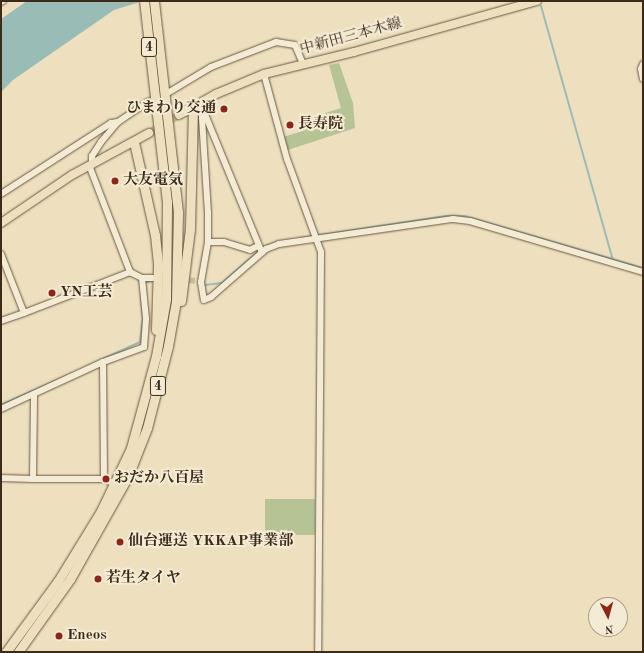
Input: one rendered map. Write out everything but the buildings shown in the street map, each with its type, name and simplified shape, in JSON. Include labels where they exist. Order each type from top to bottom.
[{"type":"highway","name":"4","points":[[6,652],[74,558],[115,484],[139,423],[156,356],[166,299],[168,249],[166,183],[144,1]]},
{"type":"highway","name":"4","points":[[18,652],[70,579],[124,485],[147,428],[157,390],[176,301],[179,255],[178,204],[166,90],[154,1]]},
{"type":"highway","points":[[157,390],[173,346],[187,267],[193,107]]},
{"type":"highway","points":[[134,142],[147,192],[158,266],[156,356]]},
{"type":"main road","name":"中新田三本木線","points":[[179,115],[202,102],[264,74],[360,51],[537,1]]},
{"type":"main road","points":[[3,220],[90,164],[149,133]]},
{"type":"street","points":[[166,90],[211,67],[276,42],[295,45],[302,64]]},
{"type":"street","points":[[643,64],[641,69],[643,79]]},
{"type":"street","points":[[264,74],[287,159],[321,252],[318,652]]},
{"type":"street","points":[[153,278],[142,278],[130,272],[90,164],[92,156],[101,142],[118,122],[155,96]]},
{"type":"street","points":[[202,102],[204,112],[260,250]]},
{"type":"street","points":[[204,112],[202,139],[208,242],[198,282],[201,296],[207,300],[260,250]]},
{"type":"street","points":[[1,194],[111,123],[118,122]]},
{"type":"street","points":[[208,242],[224,242],[250,250],[260,250],[279,244],[316,236],[443,220],[464,219],[643,272]]},
{"type":"street","points":[[1,254],[24,313]]},
{"type":"street","points":[[1,321],[130,272]]},
{"type":"street","points":[[1,409],[104,362],[144,348],[146,319],[142,278]]},
{"type":"street","points":[[104,362],[104,479]]},
{"type":"street","points":[[33,479],[34,394]]},
{"type":"street","points":[[1,478],[104,479],[115,484]]},
{"type":"green space","points":[[339,63],[353,103],[355,128],[288,150],[283,137],[306,130],[303,120],[341,108],[329,65]]},
{"type":"green space","points":[[265,499],[315,499],[315,535],[265,535]]},
{"type":"water","points":[[27,1],[143,1],[114,10],[13,80],[1,92],[1,19]]},
{"type":"waterway","points":[[541,6],[613,260]]},
{"type":"waterway","points":[[301,238],[446,216],[464,216],[643,268]]},
{"type":"waterway","points":[[267,246],[277,242]]},
{"type":"waterway","points":[[205,285],[222,283],[260,250]]},
{"type":"waterway","points":[[145,283],[151,281]]},
{"type":"waterway","points":[[103,359],[140,342],[143,319],[141,296]]},
{"type":"waterway","points":[[1,405],[66,376]]},
{"type":"tunnel","points":[[149,133],[179,115]]},
{"type":"tunnel","points":[[162,279],[195,281]]},
{"type":"place","name":"ひまわり交通","points":[[224,109]]},
{"type":"place","name":"長寿院","points":[[290,125]]},
{"type":"place","name":"大友電気","points":[[115,181]]},
{"type":"place","name":"YN工芸","points":[[52,293]]},
{"type":"place","name":"おだか八百屋","points":[[106,479]]},
{"type":"place","name":"仙台運送 YKKAP事業部","points":[[120,542]]},
{"type":"place","name":"若生タイヤ","points":[[98,579]]},
{"type":"place","name":"Eneos","points":[[59,636]]}]
